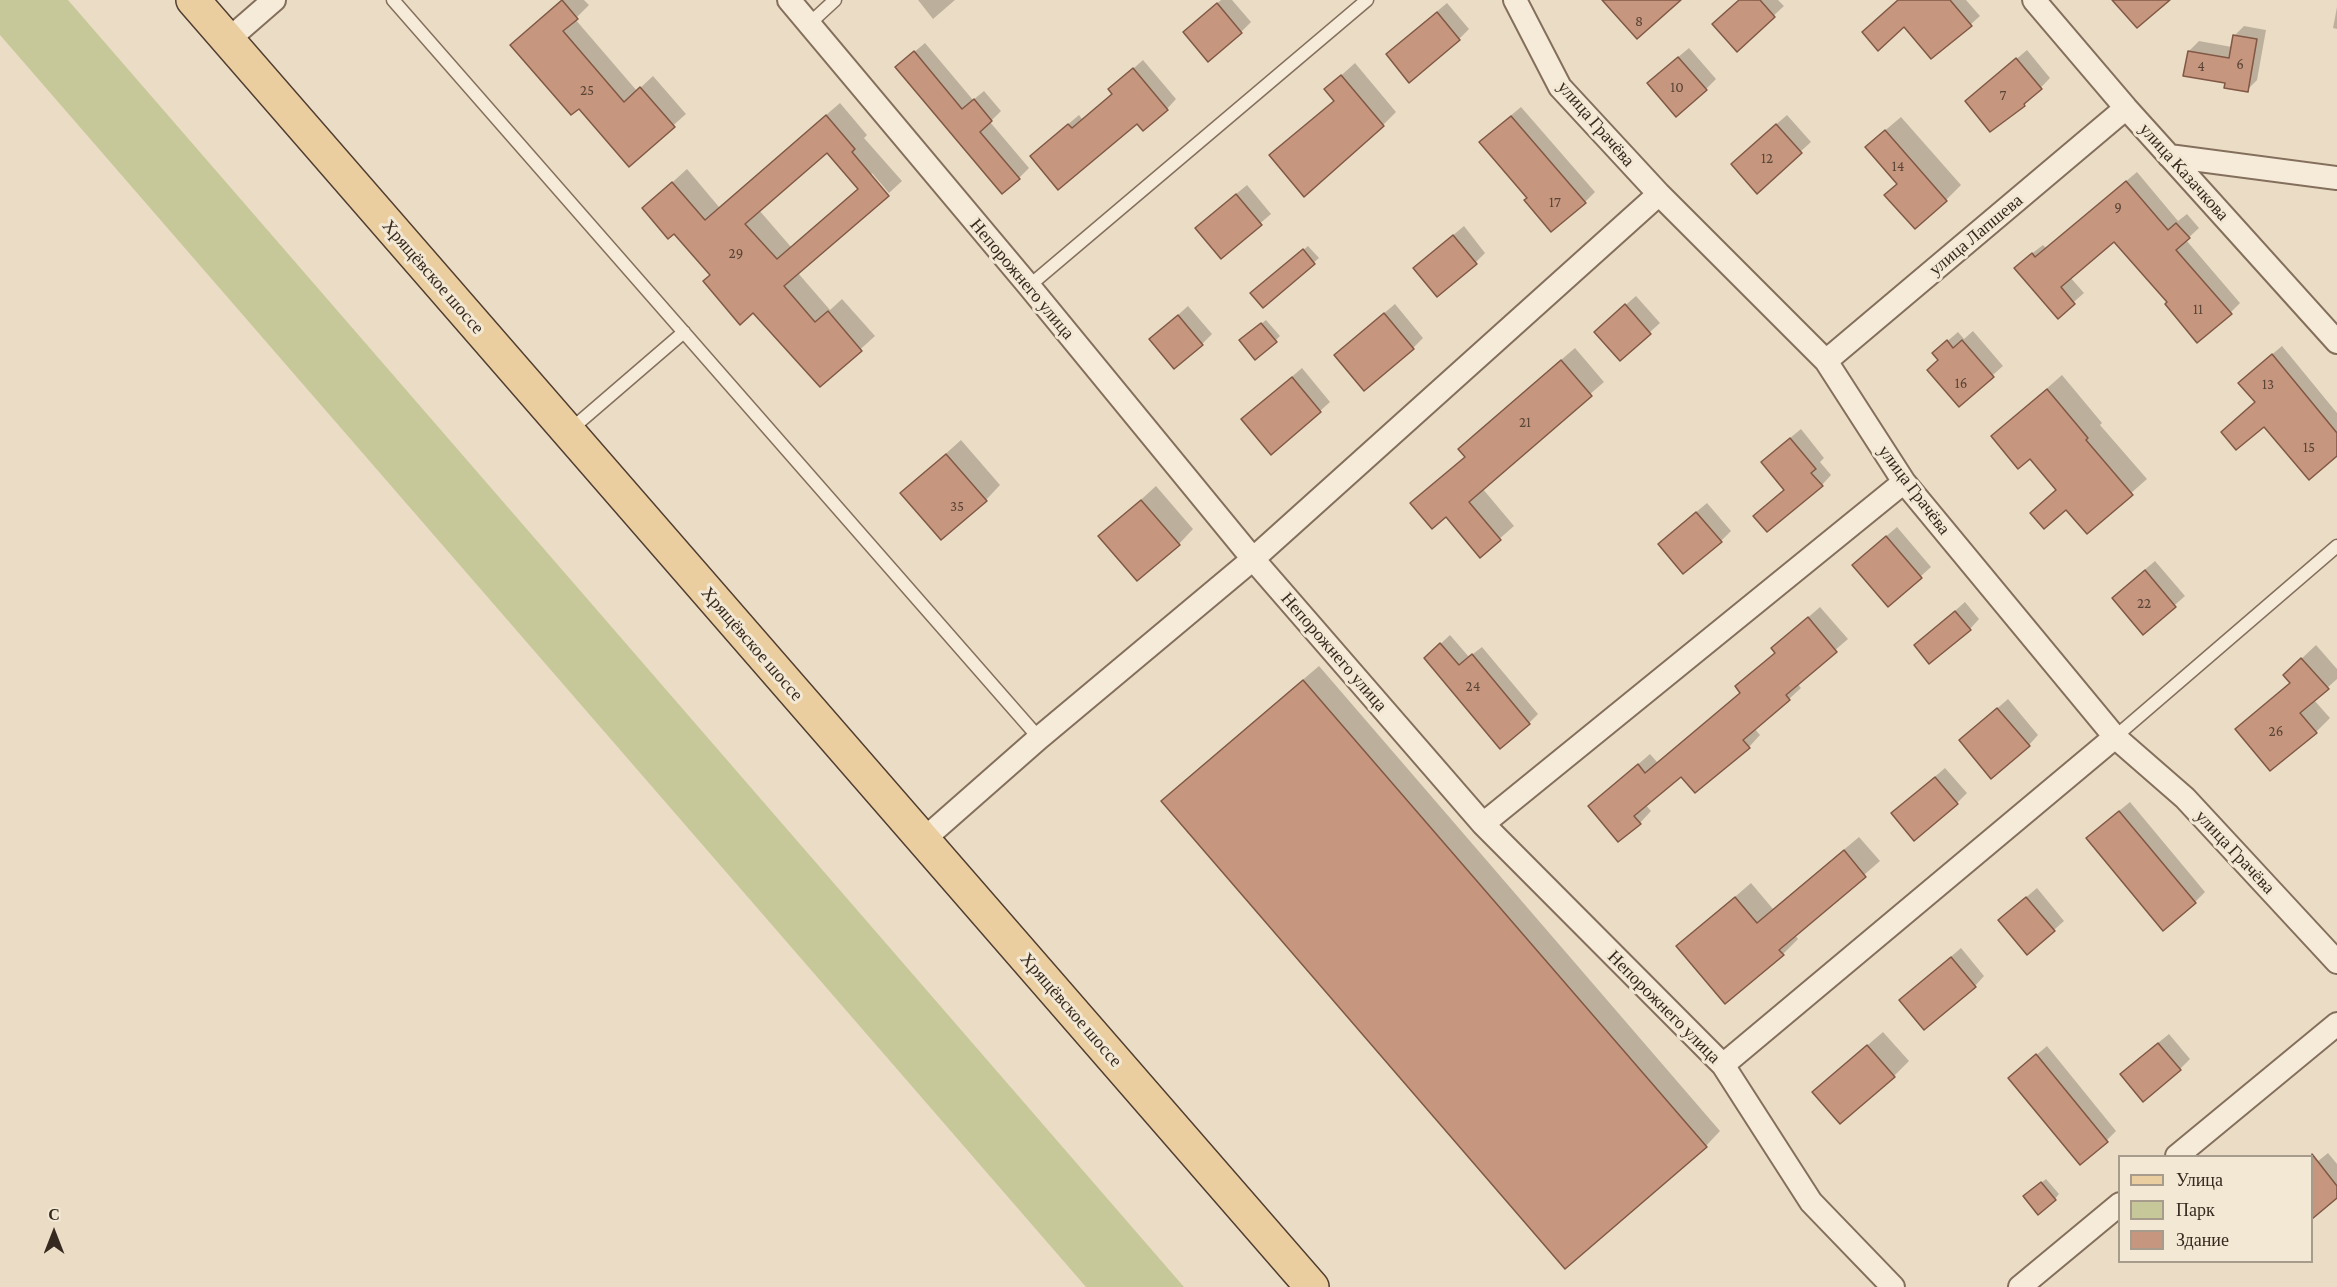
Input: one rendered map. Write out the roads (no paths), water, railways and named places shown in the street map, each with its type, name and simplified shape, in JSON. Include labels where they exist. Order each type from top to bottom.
[{"type":"main road","name":"Хрящёвское шоссе","points":[[193,0],[1312,1287]]},
{"type":"street","points":[[228,40],[274,0]]},
{"type":"street","name":"Непорожнего улица","points":[[789,0],[1029,286],[1253,559],[1483,824],[1723,1065],[1811,1202],[1893,1287]]},
{"type":"street","name":"улица Грачёва","points":[[1516,0],[1560,87],[1659,194],[1826,361],[1904,482],[2115,737],[2184,798],[2337,962]]},
{"type":"street","name":"улица Казачкова","points":[[2034,0],[2126,108],[2337,342]]},
{"type":"street","name":"улица Лапшева","points":[[1826,361],[2126,108]]},
{"type":"street","points":[[2169,156],[2337,178]]},
{"type":"street","points":[[923,840],[1039,738],[1253,559],[1659,194]]},
{"type":"street","points":[[1483,824],[1904,482]]},
{"type":"street","points":[[1723,1065],[2115,737]]},
{"type":"street","points":[[2178,1155],[2337,1024]]},
{"type":"street","points":[[2020,1287],[2118,1206]]},
{"type":"lane","points":[[393,0],[1039,738]]},
{"type":"lane","points":[[809,24],[835,0]]},
{"type":"lane","points":[[1029,286],[1367,0]]},
{"type":"lane","points":[[567,432],[684,332]]},
{"type":"lane","points":[[2115,737],[2337,546]]}]
